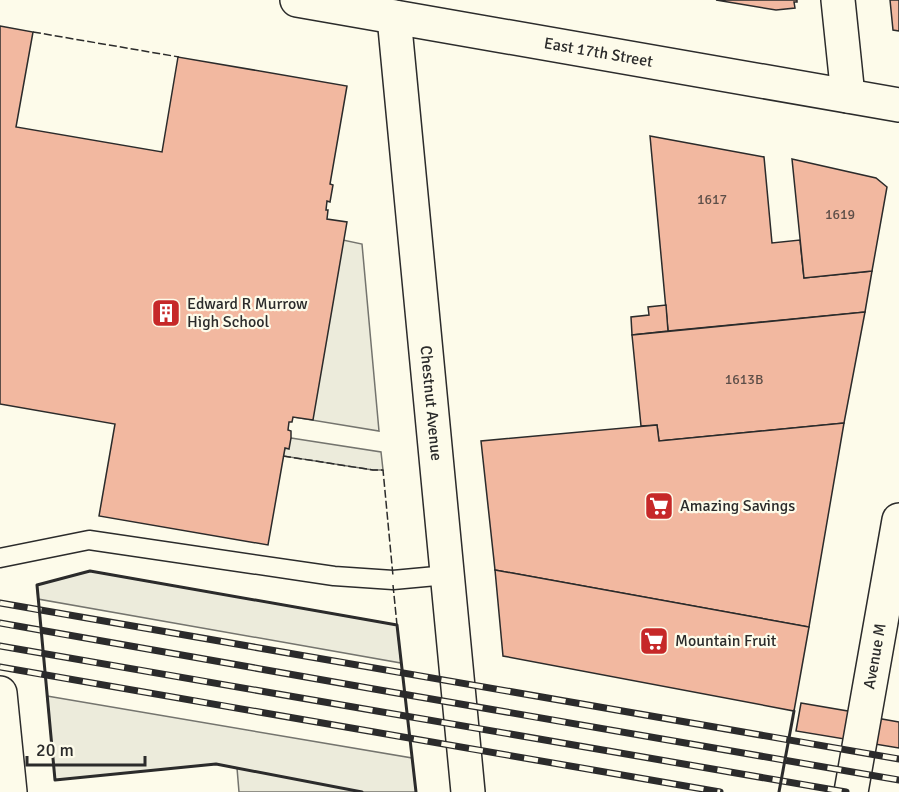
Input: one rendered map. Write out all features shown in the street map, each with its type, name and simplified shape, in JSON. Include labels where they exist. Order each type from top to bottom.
[{"type":"street","name":"East 17th Street","points":[[297,0],[899,105]]},
{"type":"street","points":[[838,0],[848,96]]},
{"type":"street","name":"Chestnut Avenue","points":[[394,17],[468,792]]},
{"type":"street","name":"Avenue M","points":[[852,792],[862,729],[893,597],[899,520]]},
{"type":"street","points":[[0,693],[10,792]]},
{"type":"lane","points":[[0,558],[89,540],[334,576],[393,580],[447,575]]},
{"type":"shaded area","points":[[324,236],[362,244],[379,431],[293,417]]},
{"type":"shaded area","points":[[291,438],[381,452],[383,470],[283,456]]},
{"type":"shaded area","points":[[90,571],[397,625],[401,663],[38,599],[37,585]]},
{"type":"shaded area","points":[[47,696],[412,758],[416,792],[239,792],[237,768],[216,764],[55,780]]},
{"type":"building","points":[[716,0],[797,0],[797,2],[794,2],[795,8],[776,10]]},
{"type":"building","points":[[890,0],[899,0],[899,31],[893,30]]},
{"type":"building","name":"Edward R Murrow High School","points":[[0,26],[33,32],[16,127],[162,152],[178,57],[347,86],[330,184],[333,185],[326,210],[328,210],[327,219],[347,222],[313,420],[293,417],[292,422],[289,422],[288,430],[291,431],[291,438],[289,449],[285,448],[268,545],[99,516],[115,424],[0,404]]},
{"type":"building","points":[[650,136],[764,157],[772,243],[800,240],[804,278],[872,271],[865,312],[668,331]]},
{"type":"building","points":[[792,159],[876,178],[887,187],[872,271],[804,278]]},
{"type":"building","points":[[666,305],[668,331],[632,335],[631,317],[649,315],[648,307]]},
{"type":"building","points":[[865,312],[844,423],[659,441],[657,425],[641,426],[632,335]]},
{"type":"building","name":"Amazing Savings","points":[[844,423],[809,627],[495,570],[481,441],[657,425],[659,441]]},
{"type":"building","name":"Mountain Fruit","points":[[495,570],[809,627],[794,711],[503,656]]},
{"type":"building","points":[[801,703],[899,722],[899,748],[796,731]]},
{"type":"railway","points":[[0,603],[899,759]]},
{"type":"railway","points":[[0,623],[899,780]]},
{"type":"railway","points":[[0,646],[846,792]]},
{"type":"railway","points":[[0,667],[720,792]]},
{"type":"fence","points":[[33,32],[179,57]]},
{"type":"fence","points":[[283,456],[383,470],[393,576]]},
{"type":"fence","points":[[393,585],[397,625]]},
{"type":"wall","points":[[362,792],[216,764],[55,780],[37,585],[90,571],[397,625],[416,792]]},
{"type":"wall","points":[[779,792],[794,711]]},
{"type":"place","name":"Edward R Murrow High School","points":[[166,313]]},
{"type":"place","name":"Amazing Savings","points":[[659,506]]},
{"type":"place","name":"Mountain Fruit","points":[[654,641]]}]
